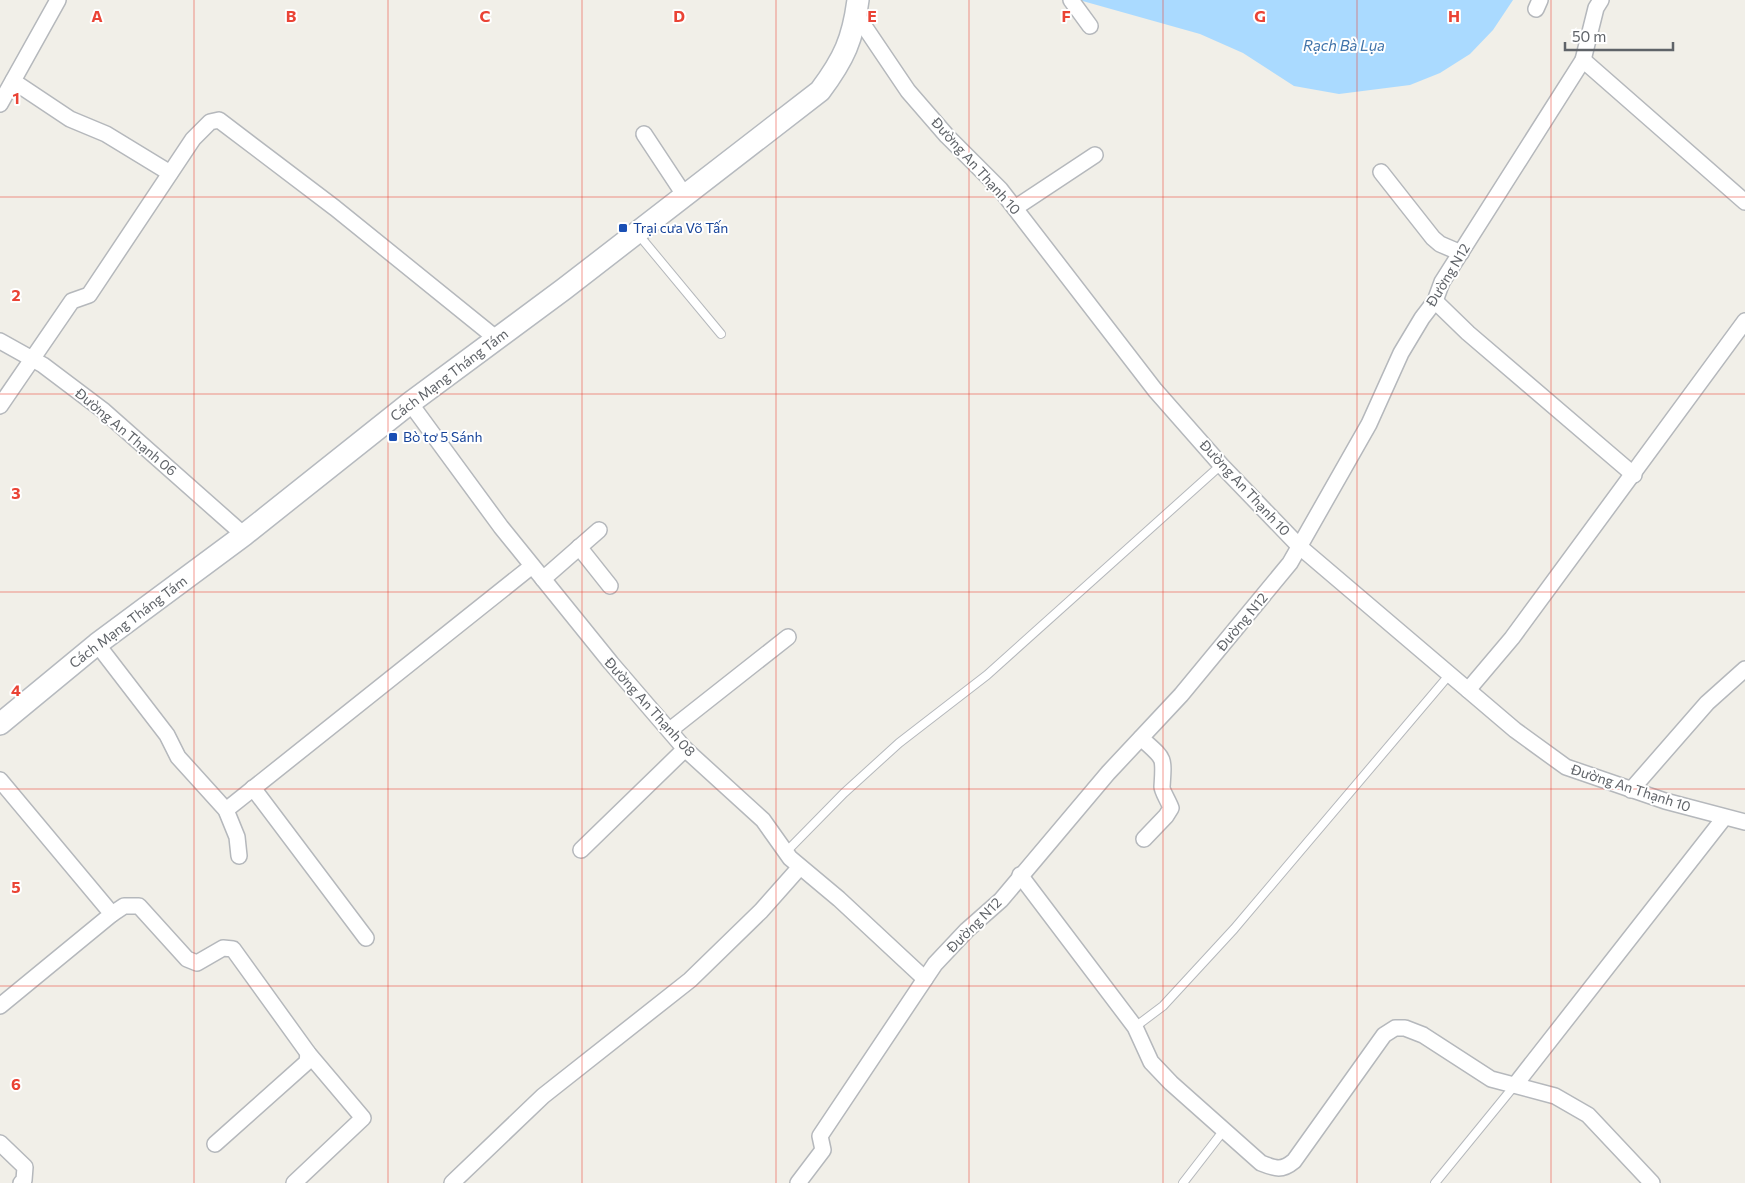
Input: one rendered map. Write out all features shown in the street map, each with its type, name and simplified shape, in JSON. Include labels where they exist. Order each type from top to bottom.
[{"type":"main road","name":"Cách Mạng Tháng Tám","points":[[0,724],[97,644],[244,535],[410,403],[637,233],[820,91],[840,64],[849,44],[857,7]]},
{"type":"street","points":[[0,104],[58,0]]},
{"type":"street","points":[[1070,0],[1090,26]]},
{"type":"street","name":"Đường N12","points":[[798,1183],[823,1150],[820,1136],[936,964],[967,930],[1001,900],[1020,875],[1181,695],[1290,564],[1369,424],[1401,353],[1422,318],[1435,301],[1450,249],[1583,60],[1596,8],[1601,0]]},
{"type":"street","name":"Đường An Thạnh 10","points":[[857,7],[908,92],[1015,208],[1156,390],[1221,465],[1300,547],[1540,750],[1566,767],[1631,790],[1724,818],[1745,822]]},
{"type":"street","points":[[1583,60],[1745,202]]},
{"type":"street","points":[[12,81],[70,119],[106,134],[170,173]]},
{"type":"street","points":[[0,406],[72,301],[89,296],[193,139],[210,122],[219,120],[335,208],[497,339]]},
{"type":"street","points":[[644,134],[685,196]]},
{"type":"street","points":[[1015,208],[1095,155]]},
{"type":"street","points":[[1381,172],[1418,221],[1450,249]]},
{"type":"street","points":[[1435,301],[1534,391],[1634,474]]},
{"type":"street","points":[[1468,690],[1512,638],[1745,321]]},
{"type":"street","name":"Đường An Thạnh 06","points":[[0,341],[31,359],[104,411],[244,535]]},
{"type":"street","name":"Đường An Thạnh 08","points":[[410,403],[449,458],[532,566],[610,663],[685,749],[763,820],[786,852],[800,867],[839,899],[925,979]]},
{"type":"street","points":[[543,579],[599,530]]},
{"type":"street","points":[[579,547],[610,586]]},
{"type":"street","points":[[226,810],[532,566]]},
{"type":"street","points":[[670,730],[788,637]]},
{"type":"street","points":[[97,644],[167,735],[178,757],[226,810],[237,837],[239,856]]},
{"type":"street","points":[[1631,790],[1708,703],[1745,670]]},
{"type":"street","points":[[1141,738],[1162,757],[1164,764],[1161,788],[1171,808],[1144,839]]},
{"type":"street","points":[[581,850],[685,749]]},
{"type":"street","points":[[0,780],[112,914]]},
{"type":"street","points":[[253,788],[366,938]]},
{"type":"street","points":[[1515,1085],[1724,818]]},
{"type":"street","points":[[452,1183],[543,1096],[690,980],[761,911],[800,867]]},
{"type":"street","points":[[1020,875],[1135,1027],[1151,1062],[1171,1083],[1261,1164],[1278,1170],[1285,1169],[1294,1161],[1384,1035],[1395,1028],[1406,1028],[1423,1035],[1491,1079],[1555,1096],[1588,1115],[1652,1183]]},
{"type":"street","points":[[0,1006],[124,906],[139,906],[187,960],[197,963],[223,948],[233,949],[308,1053],[363,1118],[294,1183]]},
{"type":"street","points":[[215,1144],[308,1062],[308,1053]]},
{"type":"street","points":[[0,1143],[25,1167],[24,1180],[21,1183]]},
{"type":"lane","points":[[637,233],[720,334]]},
{"type":"lane","points":[[786,852],[844,793],[899,743],[987,675],[1221,465]]},
{"type":"lane","points":[[1135,1027],[1163,1006],[1234,929],[1450,674]]},
{"type":"lane","points":[[1435,1183],[1515,1085]]},
{"type":"lane","points":[[1183,1183],[1224,1130]]},
{"type":"water","name":"Rạch Bà Lụa","points":[[1079,0],[1513,0],[1493,30],[1470,54],[1440,73],[1410,85],[1339,94],[1294,86],[1243,53],[1200,34]]},
{"type":"place","name":"Trại cưa Võ Tấn","points":[[623,228]]},
{"type":"place","name":"Bò tơ 5 Sánh","points":[[393,437]]}]
